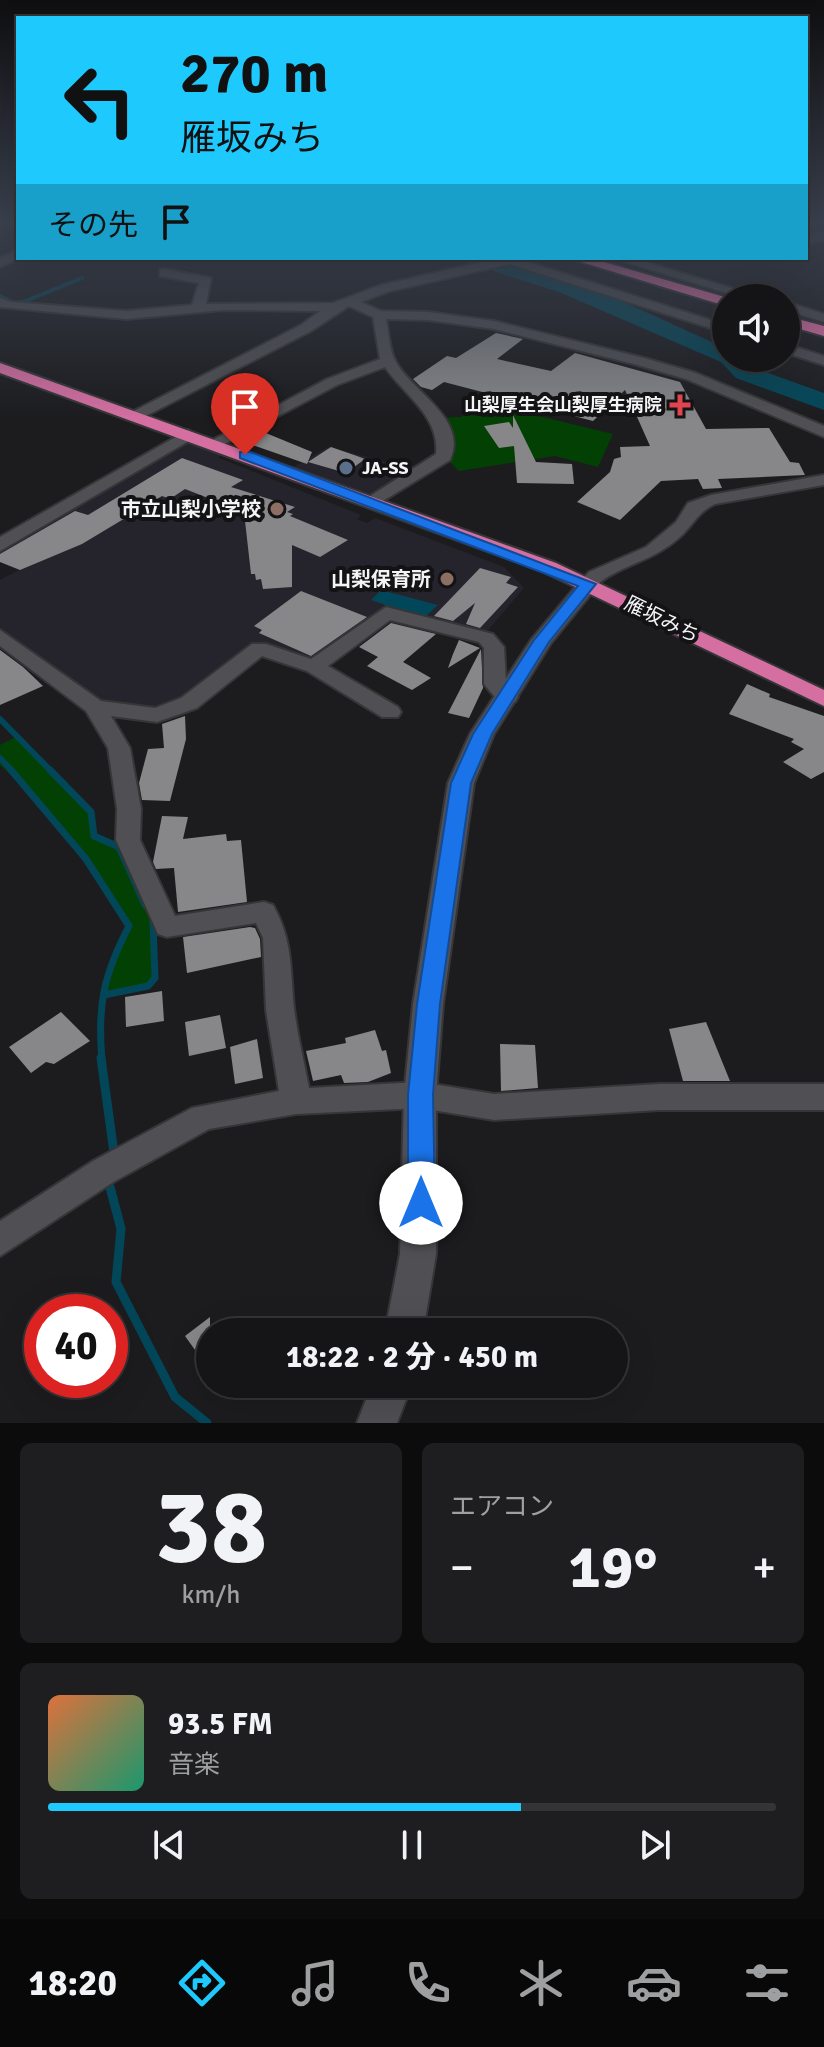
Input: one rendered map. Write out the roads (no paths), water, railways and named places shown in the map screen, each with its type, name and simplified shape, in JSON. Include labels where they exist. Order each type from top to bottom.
[{"type":"highway","points":[[676,287],[712,298]]},
{"type":"highway","points":[[800,323],[824,330]]},
{"type":"highway","name":"雁坂みち","points":[[0,368],[215,443],[588,584],[824,699]]},
{"type":"street","points":[[198,308],[204,287]]},
{"type":"street","points":[[0,302],[8,306],[126,315],[273,305],[334,307],[353,303],[389,287]]},
{"type":"street","points":[[595,287],[712,325]]},
{"type":"street","points":[[353,303],[379,315],[464,320],[590,347],[691,376],[824,432]]},
{"type":"street","points":[[136,416],[306,328],[334,307]]},
{"type":"street","points":[[800,310],[824,318]]},
{"type":"street","points":[[373,502],[444,456],[446,449],[443,431],[427,406],[387,361],[379,315]]},
{"type":"street","points":[[800,353],[824,361]]},
{"type":"street","points":[[215,443],[332,382],[387,361]]},
{"type":"street","points":[[0,545],[188,435]]},
{"type":"street","points":[[407,1318],[418,1254],[420,1095],[430,990],[461,783],[482,734],[542,640],[596,576],[653,551],[683,525],[694,507],[711,500],[824,480]]},
{"type":"street","points":[[314,667],[386,613],[486,638],[494,647],[495,684],[507,697]]},
{"type":"street","points":[[0,636],[95,707],[119,748],[129,809],[128,840],[167,927],[264,912],[276,938],[280,1010],[296,1101]]},
{"type":"street","points":[[95,707],[157,715],[189,703],[259,648],[314,667],[390,712]]},
{"type":"street","points":[[0,1240],[104,1171],[203,1117],[296,1101],[420,1095],[494,1107],[659,1097],[824,1097]]},
{"type":"water","points":[[381,590],[438,605],[424,618],[371,600]]},
{"type":"waterway","points":[[0,296],[14,303],[23,302],[59,287]]},
{"type":"waterway","points":[[564,287],[712,350]]},
{"type":"waterway","points":[[744,372],[824,402]]},
{"type":"waterway","points":[[0,719],[52,772]]},
{"type":"waterway","points":[[0,758],[13,772]]},
{"type":"waterway","points":[[11,770],[86,859],[129,926],[104,990],[102,1060]]},
{"type":"waterway","points":[[50,770],[91,812],[94,836],[119,847],[145,905]]},
{"type":"waterway","points":[[104,995],[148,986],[155,978],[153,922]]},
{"type":"waterway","points":[[101,1058],[114,1153]]},
{"type":"waterway","points":[[110,1187],[121,1229],[116,1282],[175,1397],[207,1423]]},
{"type":"place","name":"山梨厚生会山梨厚生病院","points":[[680,405]]},
{"type":"place","name":"JA-SS","points":[[346,468]]},
{"type":"place","name":"市立山梨小学校","points":[[277,509]]},
{"type":"place","name":"山梨保育所","points":[[447,579]]}]
